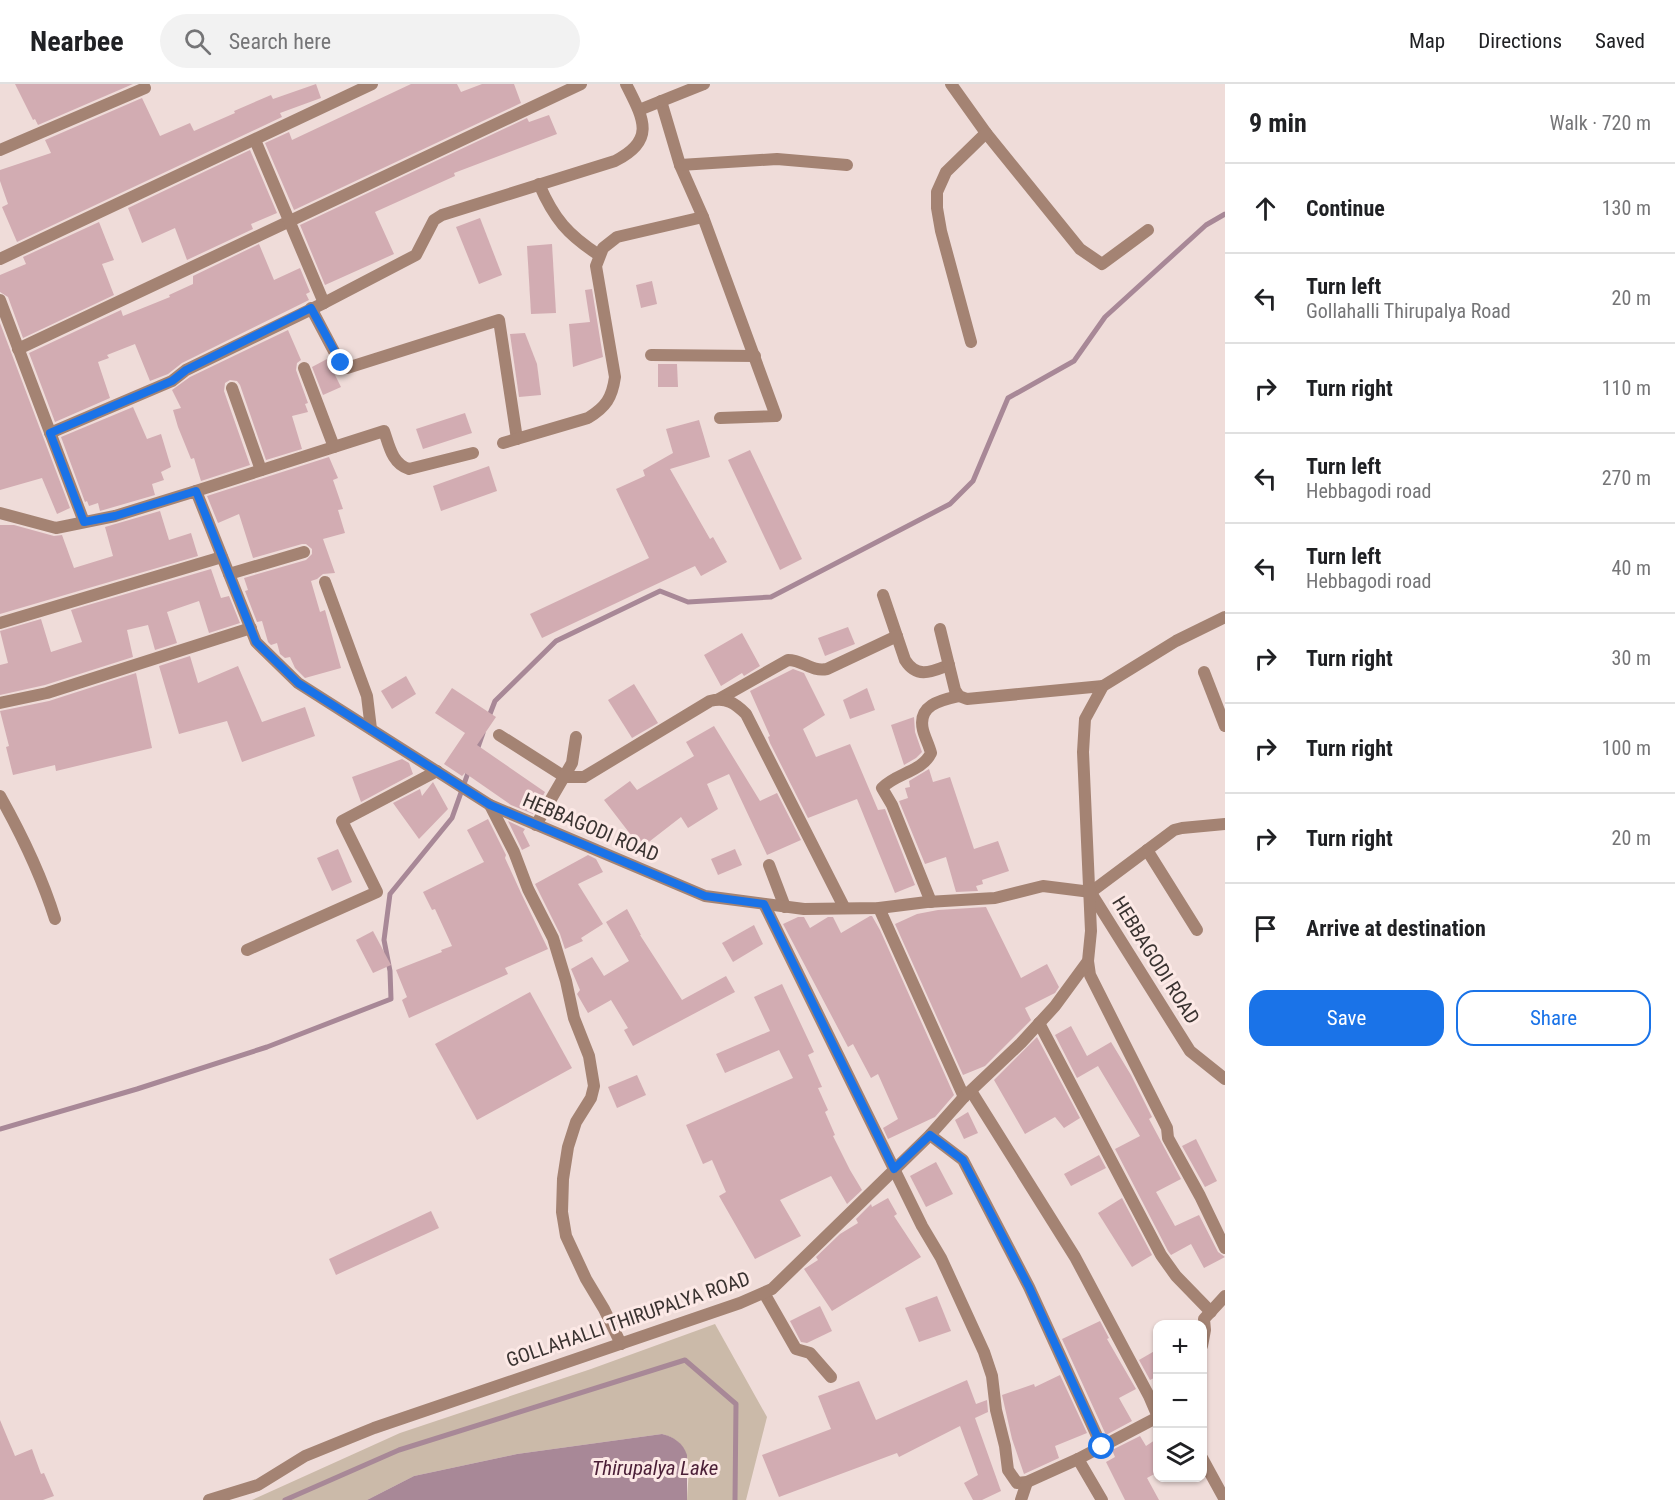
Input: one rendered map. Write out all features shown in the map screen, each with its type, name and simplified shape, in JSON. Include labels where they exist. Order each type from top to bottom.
[{"type":"street","points":[[0,259],[372,84]]},
{"type":"street","points":[[18,348],[581,84]]},
{"type":"street","points":[[50,433],[172,381],[186,370],[410,260],[416,255],[434,220],[442,215],[615,161],[631,153],[641,141],[643,125],[639,110],[626,84]]},
{"type":"street","points":[[639,110],[704,84]]},
{"type":"street","points":[[951,84],[986,133],[1080,249],[1096,261],[1102,264],[1148,230]]},
{"type":"street","points":[[0,150],[145,88]]},
{"type":"street","points":[[661,101],[680,165],[703,217],[776,416],[720,418]]},
{"type":"street","points":[[971,342],[940,231],[937,192],[946,172],[986,133]]},
{"type":"street","points":[[255,140],[324,303]]},
{"type":"street","points":[[680,165],[770,159],[847,165]]},
{"type":"street","points":[[539,184],[559,223],[582,244],[599,255]]},
{"type":"street","points":[[503,443],[588,418],[599,411],[613,392],[615,377],[596,267],[603,248],[617,237],[703,217]]},
{"type":"street","points":[[0,300],[84,522]]},
{"type":"street","points":[[311,308],[337,357],[347,368],[499,320],[517,439]]},
{"type":"street","points":[[651,355],[755,356]]},
{"type":"street","points":[[304,368],[334,447]]},
{"type":"street","points":[[232,388],[261,470]]},
{"type":"street","points":[[0,513],[56,528],[115,516],[384,431],[396,461],[402,467],[409,469],[473,453]]},
{"type":"street","name":"HEBBAGODI ROAD","points":[[196,491],[256,642],[298,683],[490,805],[705,896],[804,909],[879,908],[995,898],[1042,886],[1091,892],[1190,1051],[1225,1079]]},
{"type":"street","points":[[229,574],[304,552]]},
{"type":"street","points":[[0,623],[222,557]]},
{"type":"street","points":[[325,582],[367,696],[371,729]]},
{"type":"street","points":[[883,595],[905,660],[914,670],[927,673],[949,665]]},
{"type":"street","points":[[940,629],[955,690],[959,696],[974,699],[1103,686],[1176,641],[1225,617]]},
{"type":"street","points":[[0,703],[47,693],[251,628]]},
{"type":"street","points":[[499,735],[565,777],[584,777],[710,701],[720,699],[788,660],[794,660],[808,668],[821,670],[897,636]]},
{"type":"street","points":[[1204,672],[1225,726]]},
{"type":"street","points":[[1103,686],[1085,719],[1083,752],[1091,892],[1088,961],[1090,975],[1167,1128],[1168,1138],[1225,1248]]},
{"type":"street","points":[[931,902],[892,805],[882,788],[890,780],[924,764],[931,753],[922,723],[925,712],[930,705],[959,696]]},
{"type":"street","points":[[720,699],[730,701],[746,714],[844,907]]},
{"type":"street","points":[[536,825],[572,763],[576,737]]},
{"type":"street","points":[[247,950],[377,892],[342,820],[437,771]]},
{"type":"street","points":[[0,796],[44,882],[55,919]]},
{"type":"street","points":[[490,805],[553,938],[574,1018],[589,1056],[594,1086],[591,1098],[576,1122],[568,1147],[563,1179],[562,1212],[566,1236],[621,1344]]},
{"type":"street","points":[[1091,892],[1169,834],[1182,828],[1225,824]]},
{"type":"street","points":[[1147,850],[1197,930]]},
{"type":"street","points":[[769,865],[785,907]]},
{"type":"street","points":[[764,904],[922,1226],[941,1258],[984,1352],[992,1376],[1008,1470],[1017,1483],[1027,1482],[1078,1459],[1153,1420]]},
{"type":"street","points":[[879,908],[968,1094],[1075,1257],[1153,1405]]},
{"type":"street","name":"GOLLAHALLI THIRUPALYA ROAD","points":[[210,1500],[258,1485],[305,1456],[374,1428],[740,1303],[772,1289],[930,1135],[1039,1023],[1055,1006],[1088,961]]},
{"type":"street","points":[[1039,1023],[1161,1255],[1176,1276],[1211,1312]]},
{"type":"street","points":[[930,1135],[963,1160],[968,1168],[1029,1287],[1102,1447]]},
{"type":"street","points":[[764,1293],[796,1349],[810,1353],[831,1377]]},
{"type":"street","points":[[1204,1320],[1225,1296]]},
{"type":"street","points":[[1078,1459],[1102,1500]]},
{"type":"street","points":[[1207,1466],[1225,1500]]},
{"type":"street","points":[[1021,1500],[1027,1482]]},
{"type":"shaded area","points":[[715,1324],[767,1417],[746,1500],[687,1500],[688,1460],[685,1452],[673,1438],[662,1434],[517,1454],[414,1476],[367,1500],[252,1500],[400,1433],[591,1369]]},
{"type":"water","name":"Thirupalya Lake","points":[[662,1434],[678,1441],[687,1455],[687,1500],[367,1500],[414,1476],[517,1454]]},
{"type":"building","points":[[15,84],[133,84],[38,125],[35,119],[33,120]]},
{"type":"building","points":[[316,84],[321,98],[280,113],[282,117],[17,242],[2,207],[8,204],[0,181],[0,170],[51,153],[45,140],[142,98],[160,136],[190,123],[194,131],[271,95],[273,99]]},
{"type":"building","points":[[411,84],[457,84],[461,92],[482,84],[514,84],[521,103],[294,210],[265,143],[289,132],[292,140]]},
{"type":"building","points":[[549,115],[557,134],[454,173],[455,176],[375,212],[394,254],[325,285],[300,225],[527,118],[529,122]]},
{"type":"building","points":[[250,150],[277,213],[251,224],[253,229],[187,260],[175,228],[142,243],[128,208]]},
{"type":"building","points":[[480,218],[502,275],[479,284],[456,227]]},
{"type":"building","points":[[99,222],[114,260],[102,264],[114,295],[23,338],[8,297],[0,292],[0,275],[26,264],[23,257]]},
{"type":"building","points":[[259,244],[274,280],[300,268],[310,292],[306,294],[309,300],[182,363],[168,374],[150,381],[135,344],[107,355],[109,358],[98,362],[110,398],[55,422],[29,353],[121,310],[123,316],[170,297],[169,295],[193,284],[193,276]]},
{"type":"building","points":[[552,244],[556,313],[531,314],[527,246]]},
{"type":"building","points":[[652,281],[657,304],[641,308],[636,285]]},
{"type":"building","points":[[592,289],[603,357],[573,367],[569,324],[590,322],[585,290]]},
{"type":"building","points":[[0,323],[70,508],[57,514],[42,478],[0,490]]},
{"type":"building","points":[[288,330],[301,360],[297,363],[296,370],[308,403],[305,404],[308,412],[292,416],[302,449],[266,460],[240,385],[237,381],[230,380],[225,383],[224,391],[250,465],[201,481],[194,458],[191,459],[178,427],[173,410],[181,408],[172,390],[190,377]]},
{"type":"building","points":[[525,333],[537,364],[541,395],[519,397],[510,334]]},
{"type":"building","points":[[327,359],[341,387],[323,395],[312,367]]},
{"type":"building","points":[[658,364],[677,364],[678,387],[658,387]]},
{"type":"building","points":[[133,407],[147,439],[161,434],[171,467],[161,472],[164,480],[152,484],[155,495],[100,511],[98,503],[89,506],[87,501],[85,502],[61,437]]},
{"type":"building","points":[[465,413],[472,433],[423,449],[416,429]]},
{"type":"building","points":[[699,420],[710,457],[670,469],[710,539],[713,537],[727,562],[701,576],[695,566],[542,638],[530,614],[649,558],[616,489],[645,476],[643,470],[673,453],[666,429]]},
{"type":"building","points":[[750,450],[802,559],[780,570],[728,460]]},
{"type":"building","points":[[329,457],[338,478],[333,480],[343,509],[338,510],[345,533],[323,539],[335,573],[323,574],[311,581],[320,612],[325,610],[341,668],[305,678],[295,668],[290,657],[285,658],[280,654],[277,643],[271,645],[268,642],[262,621],[257,622],[245,591],[248,590],[244,578],[306,560],[312,554],[312,549],[302,544],[253,558],[239,514],[218,523],[207,496]]},
{"type":"building","points":[[489,466],[497,491],[441,511],[433,486]]},
{"type":"building","points":[[160,511],[169,540],[191,533],[198,556],[0,614],[0,525],[14,525],[54,536],[62,535],[74,568],[113,556],[105,527]]},
{"type":"building","points":[[211,569],[221,598],[229,596],[240,623],[209,633],[199,601],[167,612],[177,643],[155,650],[148,625],[127,630],[133,657],[45,685],[0,695],[0,665],[8,663],[0,631],[41,619],[51,652],[82,642],[71,610]]},
{"type":"building","points":[[848,627],[855,644],[825,656],[818,638]]},
{"type":"building","points":[[742,633],[760,666],[744,676],[742,673],[721,686],[704,655]]},
{"type":"building","points":[[190,656],[198,683],[238,666],[262,722],[305,707],[315,736],[242,762],[227,721],[179,734],[159,666]]},
{"type":"building","points":[[793,669],[804,673],[825,715],[803,729],[816,757],[850,744],[878,810],[885,809],[915,885],[895,893],[857,799],[808,818],[770,743],[768,737],[770,736],[750,691]]},
{"type":"building","points":[[136,673],[152,748],[56,771],[55,765],[13,775],[6,747],[9,746],[0,711],[49,701]]},
{"type":"building","points":[[406,676],[416,694],[392,709],[381,691]]},
{"type":"building","points":[[634,684],[658,723],[632,738],[608,700]]},
{"type":"building","points":[[452,688],[496,717],[477,745],[545,792],[533,814],[511,805],[465,773],[462,776],[444,764],[465,733],[435,713]]},
{"type":"building","points":[[867,688],[875,710],[850,719],[843,700]]},
{"type":"building","points":[[914,717],[915,732],[922,752],[904,765],[891,725]]},
{"type":"building","points":[[714,726],[760,801],[777,793],[801,840],[767,855],[729,774],[707,784],[718,809],[688,828],[681,817],[641,848],[604,800],[630,781],[637,790],[694,756],[686,742]]},
{"type":"building","points":[[402,759],[409,763],[413,774],[361,802],[352,777]]},
{"type":"building","points":[[929,769],[933,782],[950,777],[974,849],[998,841],[1009,871],[982,880],[983,884],[976,886],[978,891],[956,892],[946,857],[925,864],[899,801],[908,798],[905,788],[910,787],[909,781]]},
{"type":"building","points":[[433,782],[448,809],[419,839],[393,803],[420,789],[422,796]]},
{"type":"building","points":[[488,819],[548,949],[505,968],[508,974],[409,1018],[402,1000],[407,997],[396,970],[452,946],[435,909],[432,910],[423,892],[484,862],[467,830]]},
{"type":"building","points":[[508,821],[525,829],[523,832],[530,846],[522,850]]},
{"type":"building","points":[[338,849],[352,882],[332,891],[317,858]]},
{"type":"building","points":[[735,849],[742,865],[718,875],[711,859]]},
{"type":"building","points":[[588,855],[596,859],[603,872],[578,884],[603,924],[581,938],[583,941],[565,949],[535,884]]},
{"type":"building","points":[[986,907],[1021,978],[1047,964],[1059,987],[1055,993],[1025,1008],[1031,1020],[985,1066],[963,1075],[895,924],[917,914],[938,910]]},
{"type":"building","points":[[627,909],[640,935],[682,1000],[726,976],[735,992],[633,1046],[624,1030],[628,1028],[611,1000],[588,1013],[577,994],[580,990],[571,969],[592,957],[604,976],[629,961],[606,922]]},
{"type":"building","points":[[870,916],[880,930],[954,1095],[935,1117],[888,1139],[883,1128],[898,1119],[878,1074],[871,1078],[853,1044],[848,1047],[783,924],[798,917],[804,917],[810,928],[828,917],[833,917],[841,933]]},
{"type":"building","points":[[754,925],[763,944],[733,962],[722,943]]},
{"type":"building","points":[[373,931],[391,965],[373,973],[356,940]]},
{"type":"building","points":[[782,984],[814,1052],[808,1055],[822,1087],[818,1088],[828,1110],[825,1112],[835,1135],[833,1136],[862,1190],[847,1204],[831,1176],[780,1200],[801,1236],[755,1259],[719,1196],[726,1192],[712,1160],[703,1164],[686,1125],[793,1078],[779,1050],[725,1073],[716,1054],[770,1031],[754,997]]},
{"type":"building","points":[[530,992],[572,1068],[477,1120],[435,1044]]},
{"type":"building","points":[[1071,1026],[1087,1056],[1111,1042],[1131,1075],[1152,1117],[1149,1119],[1181,1179],[1156,1192],[1175,1226],[1199,1215],[1218,1252],[1225,1257],[1204,1268],[1191,1244],[1171,1255],[1168,1251],[1115,1149],[1140,1136],[1098,1066],[1077,1078],[1055,1035]]},
{"type":"building","points":[[1037,1037],[1080,1118],[1064,1128],[1055,1117],[1025,1134],[994,1080]]},
{"type":"building","points":[[637,1075],[646,1095],[617,1108],[608,1087]]},
{"type":"building","points":[[968,1112],[978,1133],[964,1139],[955,1120]]},
{"type":"building","points":[[1196,1139],[1217,1181],[1205,1187],[1182,1146]]},
{"type":"building","points":[[1099,1155],[1106,1168],[1071,1186],[1064,1174]]},
{"type":"building","points":[[936,1162],[953,1194],[926,1207],[910,1176]]},
{"type":"building","points":[[888,1198],[897,1214],[894,1216],[921,1257],[832,1311],[804,1269],[818,1260],[816,1257],[840,1234],[858,1223],[856,1219],[871,1204],[872,1207]]},
{"type":"building","points":[[1122,1198],[1152,1255],[1132,1267],[1098,1213]]},
{"type":"building","points":[[431,1211],[439,1228],[336,1275],[329,1259]]},
{"type":"building","points":[[937,1296],[951,1331],[919,1342],[905,1308]]},
{"type":"building","points":[[820,1306],[832,1331],[807,1343],[801,1342],[790,1321]]},
{"type":"building","points":[[1100,1321],[1109,1338],[1107,1339],[1136,1389],[1119,1398],[1132,1421],[1106,1435],[1062,1339]]},
{"type":"building","points":[[1153,1352],[1153,1378],[1150,1380],[1139,1360]]},
{"type":"building","points":[[1060,1375],[1087,1433],[1055,1446],[1059,1458],[1024,1474],[1012,1439],[1002,1395],[1034,1384],[1035,1387]]},
{"type":"building","points":[[967,1380],[976,1404],[987,1400],[988,1412],[975,1418],[1001,1491],[982,1500],[973,1500],[964,1483],[978,1475],[960,1426],[899,1457],[897,1453],[779,1497],[762,1455],[831,1429],[818,1396],[859,1381],[876,1420]]},
{"type":"building","points":[[0,1420],[15,1456],[32,1449],[41,1474],[44,1473],[54,1496],[43,1500],[0,1500]]},
{"type":"building","points":[[1140,1436],[1146,1446],[1153,1441],[1153,1475],[1147,1478],[1159,1500],[1125,1500],[1106,1462],[1115,1457],[1112,1450]]},
{"type":"waterway","points":[[488,719],[495,701],[556,641],[660,591],[688,602],[771,597],[950,504],[973,481],[1008,398],[1074,361],[1105,317],[1206,225],[1225,214]]},
{"type":"waterway","points":[[476,753],[483,733]]},
{"type":"waterway","points":[[0,1129],[137,1089],[267,1047],[391,999],[390,971],[384,940],[390,894],[452,818],[469,770]]},
{"type":"waterway","points":[[285,1500],[399,1450],[685,1360],[736,1404],[735,1500]]},
{"type":"route","points":[[341,363],[311,308],[186,370],[172,381],[50,433],[84,522],[115,516],[196,491],[256,642],[298,683],[490,805],[705,896],[764,904],[894,1169],[930,1135],[963,1160],[1029,1287],[1102,1447]]}]
